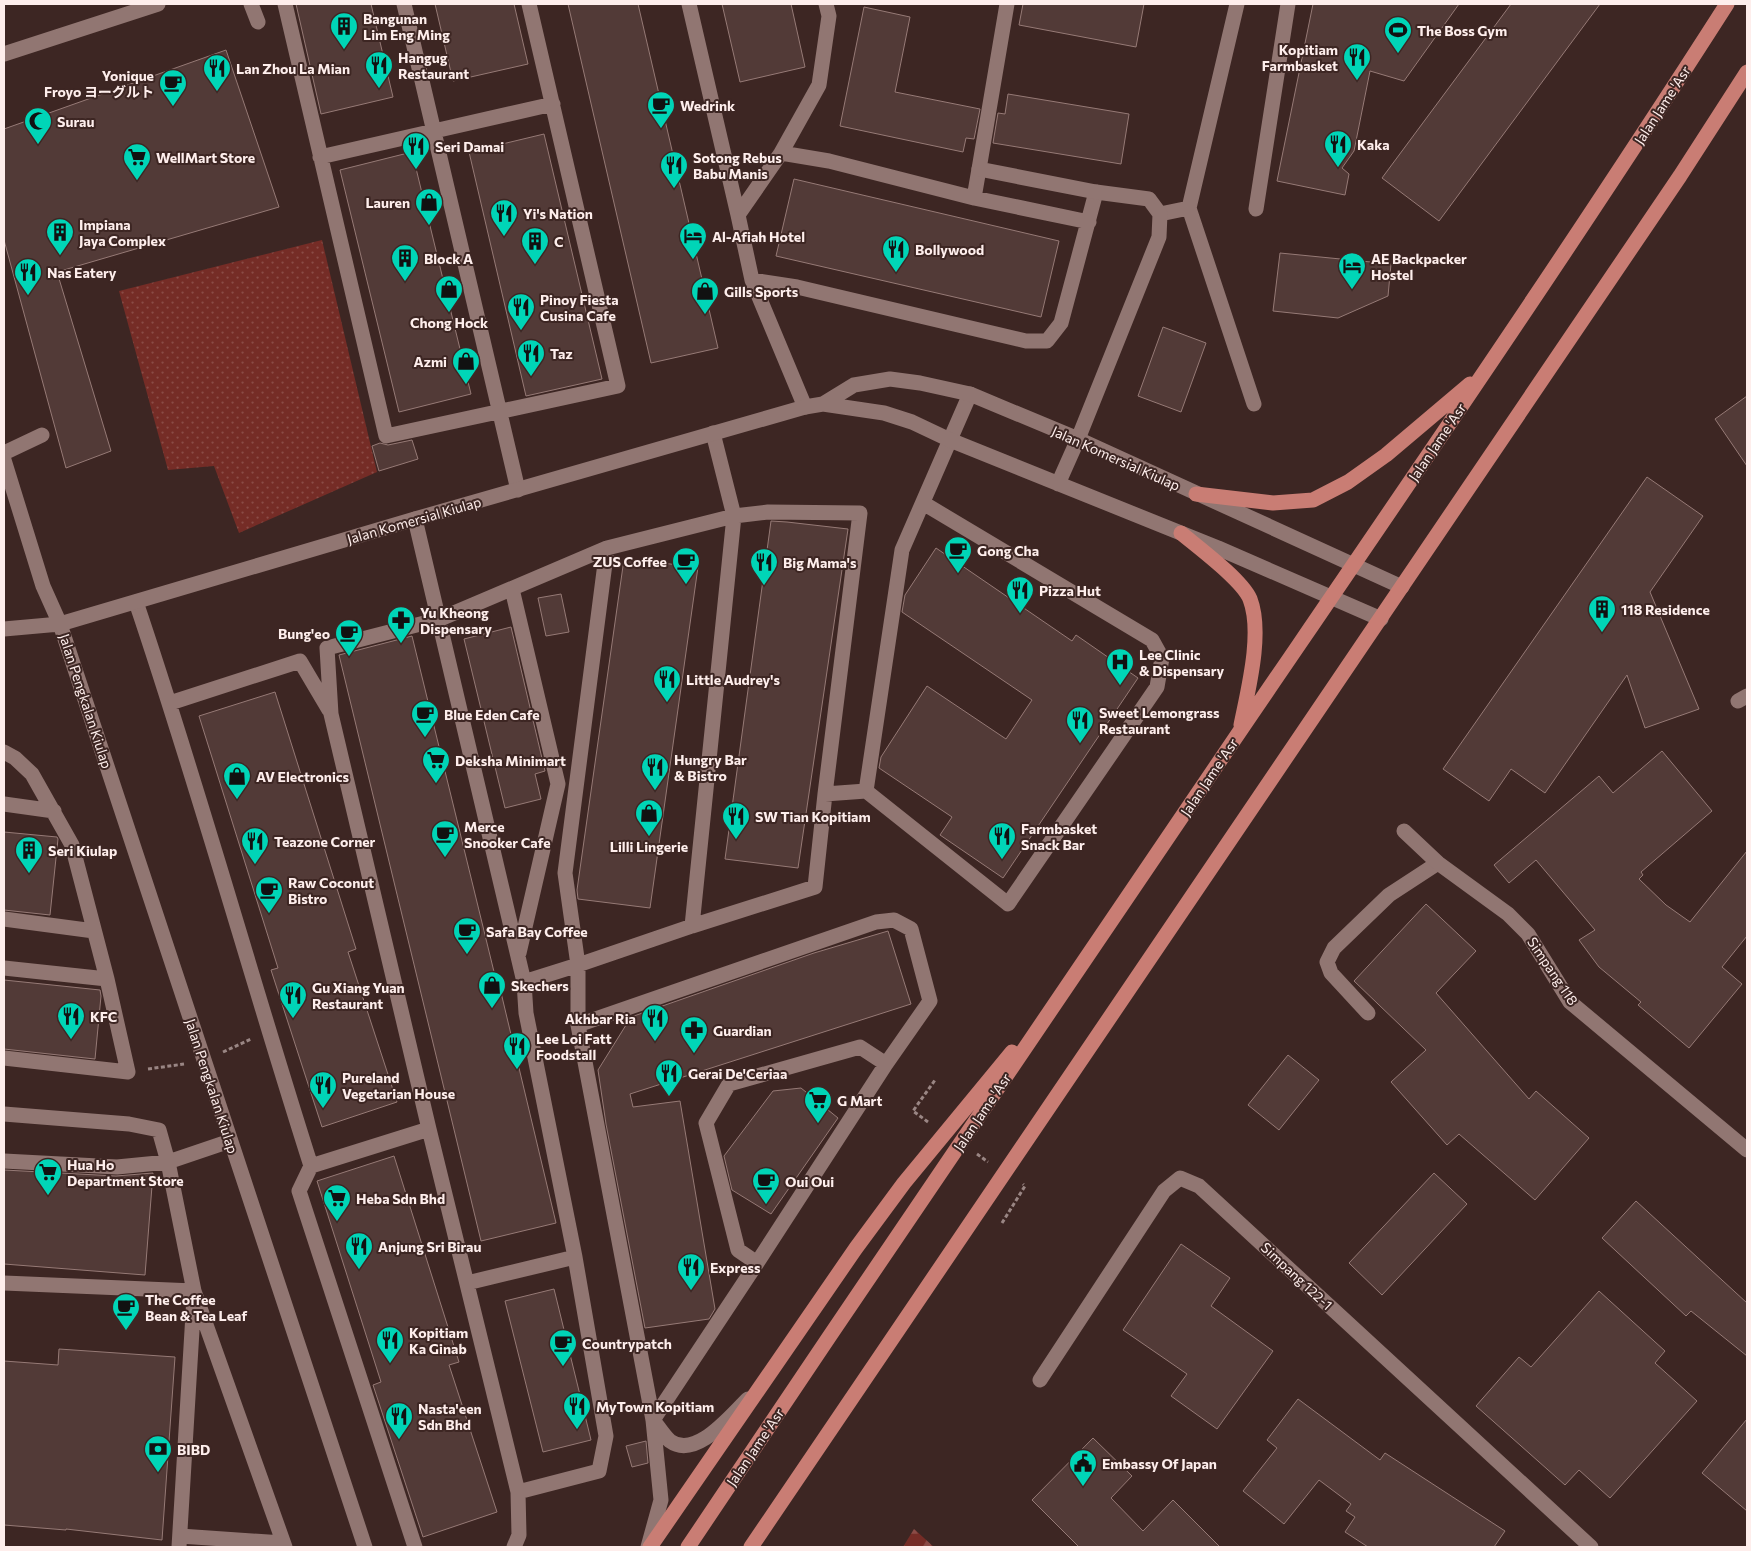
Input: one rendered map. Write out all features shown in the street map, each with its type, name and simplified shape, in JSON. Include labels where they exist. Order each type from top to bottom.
[{"type":"main road","name":"Jalan Jame 'Asr","points":[[688,1547],[1332,598],[1634,148],[1727,4]]},
{"type":"main road","points":[[751,1547],[1381,619],[1680,176],[1747,72]]},
{"type":"main road","points":[[1196,494],[1274,503],[1312,500],[1348,482],[1386,455],[1484,372]]},
{"type":"main road","points":[[1181,533],[1232,576],[1250,599],[1256,631],[1250,678],[1240,731]]},
{"type":"main road","points":[[649,1547],[856,1248],[904,1183],[1073,978]]},
{"type":"street","points":[[4,54],[158,4]]},
{"type":"street","points":[[251,4],[258,22]]},
{"type":"street","points":[[285,4],[386,436],[618,386],[529,4]]},
{"type":"street","points":[[404,4],[518,490]]},
{"type":"street","points":[[689,4],[752,280],[805,407]]},
{"type":"street","points":[[738,215],[781,153],[819,85],[829,16],[826,4]]},
{"type":"street","points":[[974,198],[1006,4]]},
{"type":"street","points":[[1237,4],[1189,208],[1254,404]]},
{"type":"street","points":[[1256,209],[1288,4]]},
{"type":"street","points":[[320,157],[553,104]]},
{"type":"street","points":[[781,153],[829,161],[974,198],[1089,222]]},
{"type":"street","points":[[979,169],[1096,192],[1149,199],[1160,214],[1159,237],[1078,440],[1058,484]]},
{"type":"street","points":[[752,280],[797,287],[1026,341],[1047,341],[1061,323],[1096,192]]},
{"type":"street","points":[[1160,214],[1189,208]]},
{"type":"street","name":"Jalan Komersial Kiulap","points":[[823,404],[854,384],[890,379],[920,383],[970,394],[1078,440],[1402,586]]},
{"type":"street","points":[[866,792],[902,550],[970,394]]},
{"type":"street","name":"Jalan Komersial Kiulap","points":[[4,629],[60,624],[713,433],[805,407],[823,404],[884,413],[912,422],[950,440],[1181,533],[1381,619]]},
{"type":"street","points":[[692,926],[734,516],[713,433]]},
{"type":"street","points":[[4,453],[42,435]]},
{"type":"street","name":"Jalan Pengkalan Kiulap","points":[[4,460],[43,586],[60,624],[365,1547]]},
{"type":"street","points":[[824,794],[866,792],[1008,904],[1157,687],[1162,658],[1152,640],[923,503]]},
{"type":"street","points":[[514,1547],[520,1535],[518,1492],[331,714],[327,648],[440,619],[607,548],[734,516],[768,512],[860,513],[824,794],[816,887],[524,982]]},
{"type":"street","points":[[415,519],[524,982],[526,1013],[575,1257],[606,1436],[599,1471],[518,1492]]},
{"type":"street","points":[[607,548],[565,873],[578,965],[578,1025],[653,1420],[661,1500],[649,1547]]},
{"type":"street","points":[[512,589],[558,784],[518,957]]},
{"type":"street","points":[[136,602],[170,703],[268,1031],[311,1166],[299,1191],[415,1547]]},
{"type":"street","points":[[170,703],[300,661],[331,714]]},
{"type":"street","points":[[4,752],[15,758],[32,774],[72,844],[107,978],[128,1072],[4,1058]]},
{"type":"street","points":[[4,804],[54,811]]},
{"type":"street","name":"Simpang 118","points":[[1404,831],[1438,863],[1508,914],[1528,934],[1570,1002],[1747,1150]]},
{"type":"street","points":[[1368,1013],[1331,973],[1327,962],[1334,948],[1389,895],[1438,863]]},
{"type":"street","points":[[4,919],[94,930]]},
{"type":"street","points":[[578,1025],[876,922],[894,920],[911,929],[930,1001],[886,1064],[653,1420]]},
{"type":"street","points":[[4,968],[107,978]]},
{"type":"street","points":[[757,1263],[738,1250],[706,1123],[729,1084],[860,1048],[886,1064]]},
{"type":"street","points":[[4,1114],[129,1124],[159,1130],[168,1162],[194,1291],[284,1545],[180,1541],[194,1291]]},
{"type":"street","points":[[311,1166],[430,1129]]},
{"type":"street","points":[[4,1160],[117,1167],[168,1162],[230,1141]]},
{"type":"street","name":"Simpang 122-1","points":[[1040,1380],[1164,1191],[1180,1178],[1199,1186],[1591,1547]]},
{"type":"street","points":[[467,1283],[575,1257]]},
{"type":"street","points":[[4,1283],[194,1291]]},
{"type":"street","points":[[653,1420],[670,1441],[681,1446],[690,1446],[714,1432],[758,1389]]},
{"type":"path","points":[[912,1112],[935,1080]]},
{"type":"path","points":[[1002,1223],[1025,1186]]},
{"type":"green space","points":[[322,240],[377,472],[239,533],[214,466],[168,470],[119,291]]},
{"type":"green space","points":[[914,1529],[934,1547],[903,1547]]},
{"type":"building","name":"Bangunan Lim Eng Ming","points":[[296,4],[371,4],[393,97],[321,114]]},
{"type":"building","points":[[435,4],[514,4],[528,64],[453,81]]},
{"type":"building","points":[[568,4],[638,4],[718,348],[651,363]]},
{"type":"building","points":[[722,4],[791,4],[805,67],[740,82]]},
{"type":"building","points":[[1023,4],[1144,4],[1136,47],[1019,25]]},
{"type":"building","points":[[1313,4],[1459,4],[1404,81],[1370,71],[1354,151],[1342,168],[1349,174],[1345,195],[1277,181]]},
{"type":"building","points":[[1511,4],[1600,4],[1439,221],[1382,178]]},
{"type":"building","points":[[864,7],[910,17],[895,92],[980,109],[974,139],[966,138],[963,152],[840,126]]},
{"type":"building","name":"Impiana Jaya Complex","points":[[226,50],[279,207],[57,272],[111,451],[66,468],[4,240],[4,129]]},
{"type":"building","points":[[1008,94],[1129,114],[1121,164],[993,143],[998,113],[1005,114]]},
{"type":"building","name":"C","points":[[544,134],[602,379],[526,396],[469,152]]},
{"type":"building","name":"Block A","points":[[412,152],[471,394],[399,412],[340,170]]},
{"type":"building","points":[[794,179],[1059,241],[1041,317],[776,256]]},
{"type":"building","points":[[1280,253],[1391,264],[1388,296],[1338,318],[1273,311]]},
{"type":"building","points":[[1163,327],[1206,343],[1181,412],[1138,396]]},
{"type":"building","points":[[1747,396],[1747,466],[1715,419]]},
{"type":"building","points":[[412,440],[418,459],[379,471],[372,446],[380,443],[388,445]]},
{"type":"building","name":"118 Residence","points":[[1647,477],[1703,516],[1650,592],[1699,709],[1645,728],[1627,675],[1545,793],[1511,769],[1489,801],[1443,769]]},
{"type":"building","points":[[771,521],[848,529],[798,868],[725,859]]},
{"type":"building","points":[[936,548],[1072,641],[1076,635],[1138,678],[1003,878],[940,835],[952,817],[879,768],[881,757],[927,686],[1006,739],[1032,700],[902,612],[905,595]]},
{"type":"building","points":[[624,559],[698,567],[650,908],[578,899],[577,890]]},
{"type":"building","points":[[561,594],[569,632],[546,636],[538,598]]},
{"type":"building","points":[[511,627],[545,771],[535,774],[541,799],[505,808],[464,639]]},
{"type":"building","points":[[412,636],[496,980],[498,980],[556,1223],[481,1241],[339,655]]},
{"type":"building","points":[[275,692],[356,949],[348,952],[397,1102],[322,1127],[271,970],[278,968],[199,716]]},
{"type":"building","points":[[1662,751],[1712,811],[1641,872],[1643,875],[1639,879],[1666,905],[1690,922],[1747,851],[1747,936],[1722,967],[1742,984],[1689,1048],[1638,1005],[1641,1002],[1599,967],[1579,940],[1595,930],[1536,860],[1509,883],[1494,865],[1599,776],[1613,793]]},
{"type":"building","name":"Seri Kiulap","points":[[4,832],[57,837],[50,915],[4,910]]},
{"type":"building","points":[[1426,904],[1476,951],[1436,993],[1529,1099],[1536,1091],[1589,1138],[1535,1200],[1459,1134],[1447,1145],[1391,1082],[1426,1050],[1354,981]]},
{"type":"building","points":[[888,931],[911,1004],[630,1094],[633,1107],[680,1101],[715,1309],[709,1319],[645,1328],[606,1124],[598,1070],[631,1017],[814,953]]},
{"type":"building","points":[[4,980],[100,990],[95,1059],[4,1049]]},
{"type":"building","points":[[1288,1055],[1319,1080],[1279,1130],[1248,1105]]},
{"type":"building","points":[[801,1088],[838,1118],[771,1214],[732,1190],[724,1156],[773,1091]]},
{"type":"building","points":[[394,1156],[459,1362],[449,1365],[497,1512],[423,1537],[373,1385],[381,1382],[317,1181]]},
{"type":"building","points":[[4,1170],[116,1176],[153,1173],[145,1275],[4,1264]]},
{"type":"building","points":[[1434,1173],[1467,1204],[1382,1295],[1349,1263]]},
{"type":"building","points":[[1636,1201],[1747,1303],[1747,1356],[1691,1311],[1686,1316],[1602,1238]]},
{"type":"building","points":[[1181,1244],[1230,1278],[1211,1306],[1273,1351],[1217,1429],[1171,1396],[1187,1374],[1123,1330]]},
{"type":"building","points":[[554,1289],[591,1440],[543,1452],[505,1301]]},
{"type":"building","points":[[1599,1291],[1665,1351],[1655,1363],[1697,1401],[1610,1498],[1579,1470],[1565,1485],[1476,1406],[1519,1357],[1531,1367]]},
{"type":"building","points":[[59,1349],[175,1357],[162,1540],[66,1529],[4,1525],[4,1361],[58,1365]]},
{"type":"building","points":[[1298,1399],[1380,1460],[1385,1453],[1505,1531],[1494,1547],[1368,1547],[1345,1532],[1355,1517],[1346,1511],[1351,1504],[1319,1480],[1284,1524],[1243,1491],[1277,1448],[1267,1440]]},
{"type":"building","points":[[1747,1419],[1747,1511],[1702,1473]]},
{"type":"building","name":"Embassy Of Japan","points":[[1093,1438],[1132,1476],[1111,1498],[1143,1531],[1173,1500],[1220,1547],[1079,1547],[1032,1500]]},
{"type":"building","points":[[646,1441],[648,1463],[632,1467],[626,1446]]},
{"type":"place","name":"Bangunan Lim Eng Ming","points":[[344,50]]},
{"type":"place","name":"The Boss Gym","points":[[1398,54]]},
{"type":"place","name":"Kopitiam Farmbasket","points":[[1357,81]]},
{"type":"place","name":"Hangug Restaurant","points":[[379,89]]},
{"type":"place","name":"Lan Zhou La Mian","points":[[217,92]]},
{"type":"place","name":"Yonique Froyo ヨーグルト","points":[[173,107]]},
{"type":"place","name":"Wedrink","points":[[661,129]]},
{"type":"place","name":"Surau","points":[[38,145]]},
{"type":"place","name":"Kaka","points":[[1338,168]]},
{"type":"place","name":"Seri Damai","points":[[416,170]]},
{"type":"place","name":"WellMart Store","points":[[137,181]]},
{"type":"place","name":"Sotong Rebus Babu Manis","points":[[674,189]]},
{"type":"place","name":"Lauren","points":[[429,226]]},
{"type":"place","name":"Yi's Nation","points":[[504,237]]},
{"type":"place","name":"Impiana Jaya Complex","points":[[60,256]]},
{"type":"place","name":"Al-Afiah Hotel","points":[[693,260]]},
{"type":"place","name":"C","points":[[535,265]]},
{"type":"place","name":"Bollywood","points":[[896,273]]},
{"type":"place","name":"Block A","points":[[405,282]]},
{"type":"place","name":"AE Backpacker Hostel","points":[[1352,290]]},
{"type":"place","name":"Nas Eatery","points":[[28,296]]},
{"type":"place","name":"Chong Hock","points":[[449,313]]},
{"type":"place","name":"Gills Sports","points":[[705,315]]},
{"type":"place","name":"Pinoy Fiesta Cusina Cafe","points":[[521,331]]},
{"type":"place","name":"Taz","points":[[531,377]]},
{"type":"place","name":"Azmi","points":[[466,385]]},
{"type":"place","name":"Gong Cha","points":[[958,574]]},
{"type":"place","name":"ZUS Coffee","points":[[686,585]]},
{"type":"place","name":"Big Mama's","points":[[764,586]]},
{"type":"place","name":"Pizza Hut","points":[[1020,614]]},
{"type":"place","name":"118 Residence","points":[[1602,633]]},
{"type":"place","name":"Yu Kheong Dispensary","points":[[401,644]]},
{"type":"place","name":"Bung'eo","points":[[349,657]]},
{"type":"place","name":"Lee Clinic & Dispensary","points":[[1120,686]]},
{"type":"place","name":"Little Audrey's","points":[[667,703]]},
{"type":"place","name":"Blue Eden Cafe","points":[[425,738]]},
{"type":"place","name":"Sweet Lemongrass Restaurant","points":[[1080,744]]},
{"type":"place","name":"Deksha Minimart","points":[[436,784]]},
{"type":"place","name":"Hungry Bar & Bistro","points":[[655,791]]},
{"type":"place","name":"AV Electronics","points":[[237,800]]},
{"type":"place","name":"Lilli Lingerie","points":[[649,837]]},
{"type":"place","name":"SW Tian Kopitiam","points":[[736,840]]},
{"type":"place","name":"Merce Snooker Cafe","points":[[445,858]]},
{"type":"place","name":"Farmbasket Snack Bar","points":[[1002,860]]},
{"type":"place","name":"Teazone Corner","points":[[255,865]]},
{"type":"place","name":"Seri Kiulap","points":[[29,874]]},
{"type":"place","name":"Raw Coconut Bistro","points":[[269,914]]},
{"type":"place","name":"Safa Bay Coffee","points":[[467,955]]},
{"type":"place","name":"Skechers","points":[[492,1009]]},
{"type":"place","name":"Gu Xiang Yuan Restaurant","points":[[293,1019]]},
{"type":"place","name":"KFC","points":[[71,1040]]},
{"type":"place","name":"Akhbar Ria","points":[[655,1042]]},
{"type":"place","name":"Guardian","points":[[694,1054]]},
{"type":"place","name":"Lee Loi Fatt Foodstall","points":[[517,1070]]},
{"type":"place","name":"Gerai De'Ceriaa","points":[[669,1097]]},
{"type":"place","name":"Pureland Vegetarian House","points":[[323,1109]]},
{"type":"place","name":"G Mart","points":[[818,1124]]},
{"type":"place","name":"Hua Ho Department Store","points":[[48,1196]]},
{"type":"place","name":"Oui Oui","points":[[766,1205]]},
{"type":"place","name":"Heba Sdn Bhd","points":[[337,1222]]},
{"type":"place","name":"Anjung Sri Birau","points":[[359,1270]]},
{"type":"place","name":"Express","points":[[691,1291]]},
{"type":"place","name":"The Coffee Bean & Tea Leaf","points":[[126,1331]]},
{"type":"place","name":"Kopitiam Ka Ginab","points":[[390,1364]]},
{"type":"place","name":"Countrypatch","points":[[563,1367]]},
{"type":"place","name":"MyTown Kopitiam","points":[[577,1430]]},
{"type":"place","name":"Nasta'een Sdn Bhd","points":[[399,1440]]},
{"type":"place","name":"BIBD","points":[[158,1473]]},
{"type":"place","name":"Embassy Of Japan","points":[[1083,1487]]}]
